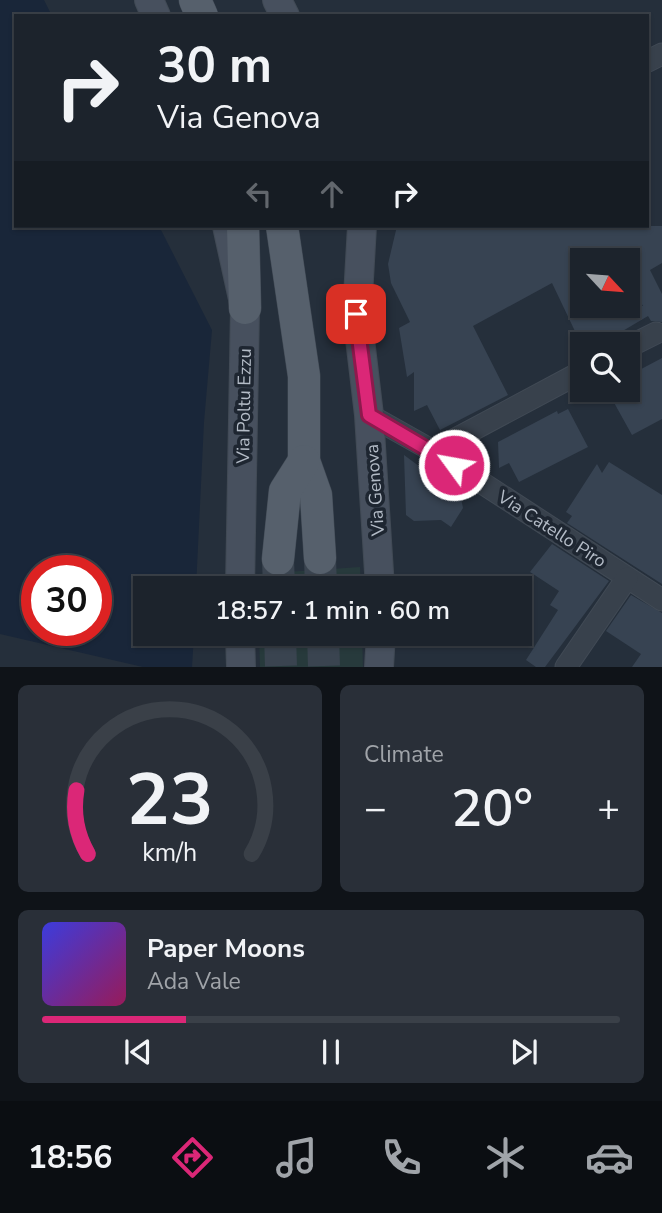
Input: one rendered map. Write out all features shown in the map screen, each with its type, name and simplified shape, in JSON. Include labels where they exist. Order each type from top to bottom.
[{"type":"main road","points":[[243,228],[245,308]]},
{"type":"main road","points":[[282,228],[304,376],[304,461],[316,495],[320,558]]},
{"type":"main road","points":[[278,559],[285,491],[304,461]]},
{"type":"street","name":"Via Poltu Ezzu","points":[[227,228],[245,308],[240,576]]},
{"type":"street","name":"Via Genova","points":[[362,228],[356,314],[369,415],[379,576]]},
{"type":"street","points":[[640,341],[656,333]]},
{"type":"street","points":[[433,451],[570,378]]},
{"type":"street","name":"Via Catello Piro","points":[[369,415],[433,451],[662,600]]},
{"type":"street","points":[[565,667],[628,578]]},
{"type":"street","points":[[240,646],[241,667]]},
{"type":"street","points":[[379,667],[381,646]]},
{"type":"shaded area","points":[[360,567],[360,576],[258,576]]},
{"type":"shaded area","points":[[259,646],[362,646],[363,667],[260,667]]},
{"type":"water","points":[[0,0],[44,0],[51,14],[14,14],[14,228],[160,228],[212,330],[204,422],[197,576],[133,576],[133,646],[193,646],[192,667],[143,667],[52,646],[112,646],[112,555],[21,555],[21,639],[0,634]]},
{"type":"building","points":[[662,226],[662,263],[650,270],[662,294],[662,322],[651,321],[648,316],[621,332],[575,332],[552,283],[473,326],[508,395],[440,430],[427,405],[414,411],[414,372],[407,377],[399,328],[410,322],[391,283],[388,264],[397,228]]},
{"type":"building","points":[[662,358],[662,419],[632,435],[614,402],[640,402],[640,370]]},
{"type":"building","points":[[568,409],[588,447],[519,482],[509,463],[499,468],[498,442],[557,411],[558,414]]},
{"type":"building","points":[[404,455],[435,478],[439,471],[458,483],[463,508],[451,527],[441,520],[414,521],[406,515]]},
{"type":"building","points":[[609,462],[662,495],[662,584],[567,523],[572,516],[566,512],[597,464],[602,473]]},
{"type":"building","points":[[552,544],[609,581],[545,667],[536,667],[526,660],[558,610],[550,605],[559,591],[530,572]]},
{"type":"building","points":[[631,595],[662,613],[662,667],[632,667],[641,654],[606,631]]},
{"type":"tunnel","points":[[320,558],[321,576]]},
{"type":"tunnel","points":[[278,559],[279,576]]},
{"type":"tunnel","points":[[280,646],[281,667]]},
{"type":"tunnel","points":[[323,646],[324,667]]},
{"type":"route","points":[[356,314],[369,415],[454,465]]}]
